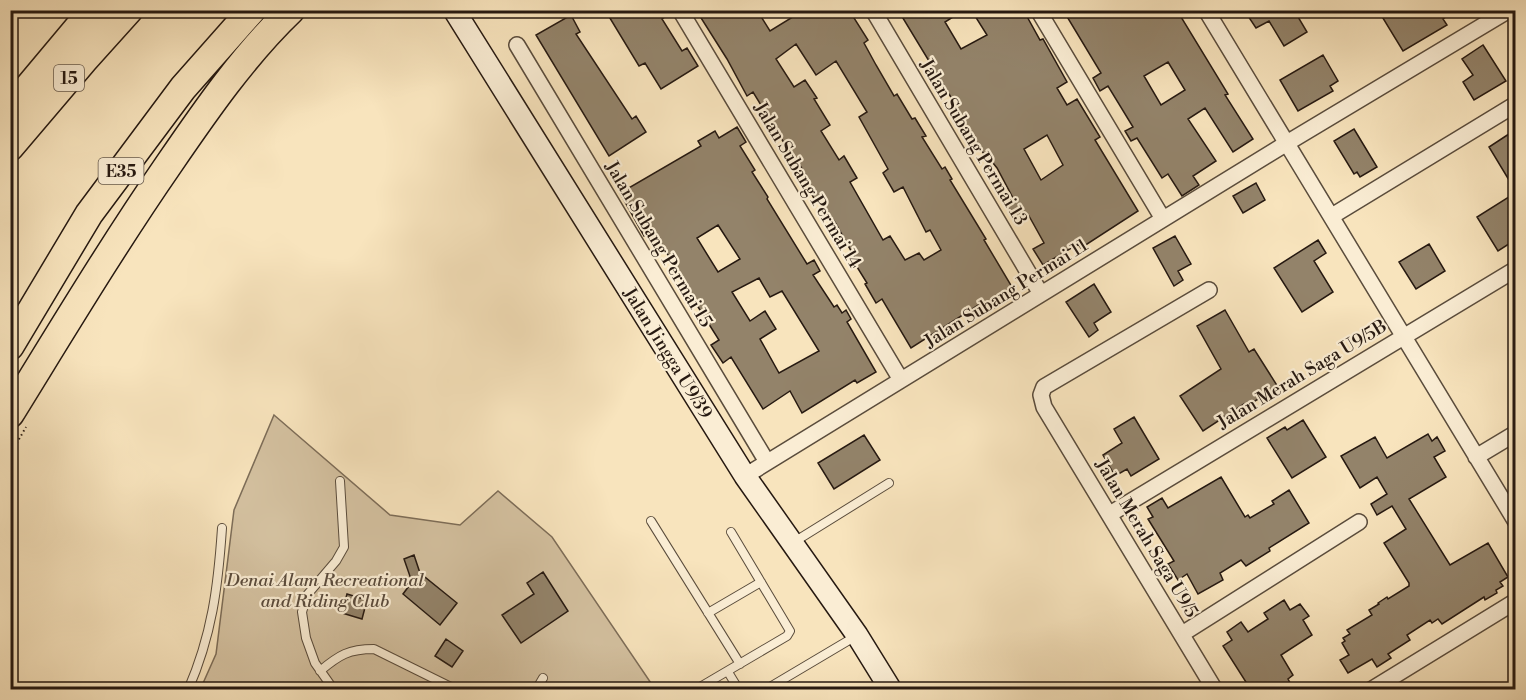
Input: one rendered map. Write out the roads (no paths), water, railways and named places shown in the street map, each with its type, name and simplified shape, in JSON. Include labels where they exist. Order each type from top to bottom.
[{"type":"highway","name":"15","points":[[10,147],[129,10]]},
{"type":"highway","name":"E35","points":[[10,346],[89,214],[183,88],[252,10]]},
{"type":"highway","name":"E35","points":[[10,414],[129,222],[209,106],[272,29],[291,10]]},
{"type":"highway","name":"15","points":[[10,109],[86,17]]},
{"type":"street","name":"Jalan Jingga U9/39","points":[[454,10],[744,476],[857,635],[891,690]]},
{"type":"street","name":"Jalan Subang Permai 14","points":[[680,10],[901,380]]},
{"type":"street","name":"Jalan Subang Permai 13","points":[[873,10],[1041,294]]},
{"type":"street","points":[[1038,10],[1163,219]]},
{"type":"street","points":[[1206,10],[1515,522]]},
{"type":"street","name":"Jalan Subang Permai 11","points":[[744,476],[1287,142],[1509,10]]},
{"type":"street","name":"Jalan Subang Permai 15","points":[[517,45],[767,462]]},
{"type":"street","points":[[1332,216],[1515,104]]},
{"type":"street","name":"Jalan Merah Saga U9/5B","points":[[1110,514],[1515,269]]},
{"type":"street","name":"Jalan Merah Saga U9/5","points":[[1209,290],[1044,387],[1041,395],[1044,407],[1215,690]]},
{"type":"street","points":[[1476,457],[1515,433]]},
{"type":"street","points":[[1182,634],[1359,522]]},
{"type":"street","points":[[1371,690],[1515,601]]},
{"type":"lane","points":[[334,690],[315,663],[306,638],[302,612],[308,595],[336,561],[344,547],[340,481]]},
{"type":"lane","points":[[792,543],[889,483]]},
{"type":"lane","points":[[651,521],[740,664]]},
{"type":"lane","points":[[188,690],[210,629],[219,577],[222,528]]},
{"type":"lane","points":[[695,690],[787,636],[790,631],[731,532]]},
{"type":"lane","points":[[708,613],[761,582]]},
{"type":"lane","points":[[765,690],[857,635]]},
{"type":"lane","points":[[320,671],[336,657],[346,652],[374,649],[457,690]]},
{"type":"lane","points":[[728,672],[739,690]]},
{"type":"lane","points":[[536,690],[543,678]]},
{"type":"park label","name":"Denai Alam Recreational and Riding Club","points":[[325,590]]}]
